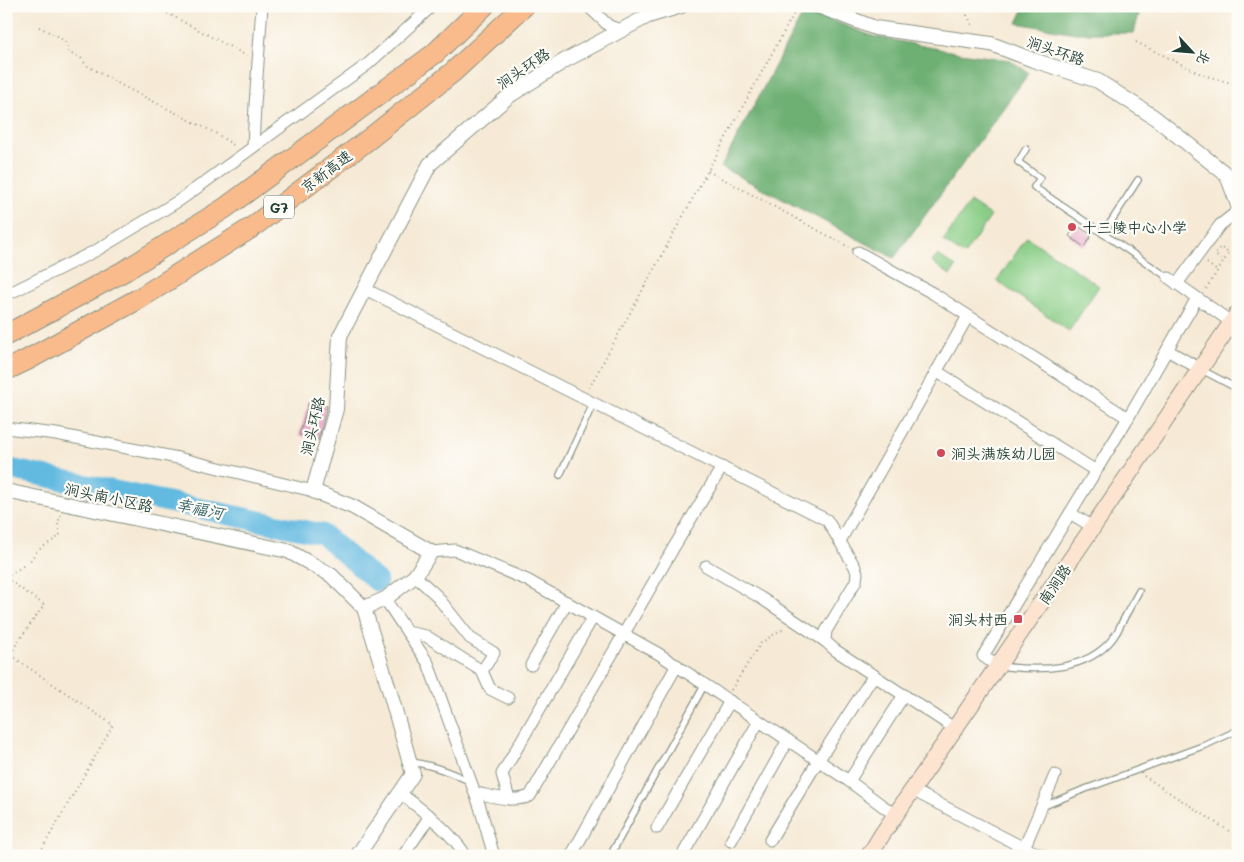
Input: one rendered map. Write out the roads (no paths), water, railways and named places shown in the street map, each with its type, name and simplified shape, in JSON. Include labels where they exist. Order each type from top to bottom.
[{"type":"highway","name":"京新高速","points":[[6,335],[126,270],[225,208],[434,54],[484,6]]},
{"type":"highway","name":"京新高速","points":[[6,370],[140,298],[251,228],[369,139],[453,72],[524,6]]},
{"type":"main road","name":"南涧路","points":[[869,856],[894,815],[1235,318]]},
{"type":"street","points":[[253,147],[262,6]]},
{"type":"street","points":[[6,296],[105,245],[180,200],[368,64],[432,6]]},
{"type":"street","points":[[588,6],[609,26],[621,30]]},
{"type":"street","name":"涧头环路","points":[[313,491],[336,409],[340,336],[430,164],[509,96],[564,60],[648,16],[681,6]]},
{"type":"street","name":"涧头环路","points":[[818,6],[875,28],[991,44],[1098,81],[1154,116],[1227,175],[1238,205]]},
{"type":"street","points":[[1235,318],[1198,299],[1173,281],[1220,225],[1238,211]]},
{"type":"street","points":[[858,252],[934,294],[1128,418]]},
{"type":"street","points":[[365,289],[827,520],[855,567],[856,581],[826,632],[825,641]]},
{"type":"street","points":[[997,666],[983,656],[1198,299]]},
{"type":"street","points":[[840,541],[968,316]]},
{"type":"street","points":[[1167,350],[1200,369]]},
{"type":"street","points":[[936,371],[1096,471]]},
{"type":"street","points":[[6,428],[56,434],[178,458],[313,491],[352,507],[431,552],[455,550],[527,580],[677,666],[849,781],[894,815]]},
{"type":"street","points":[[475,793],[509,799],[530,796],[722,467]]},
{"type":"street","name":"涧头南小区路","points":[[6,491],[288,551],[331,575],[364,608]]},
{"type":"street","points":[[1070,513],[1093,527]]},
{"type":"street","points":[[357,856],[413,774],[415,762],[389,689],[364,608],[385,600],[415,576],[431,552]]},
{"type":"street","points":[[706,566],[761,598],[825,641],[835,650],[954,728]]},
{"type":"street","points":[[415,576],[436,595],[470,638],[494,653],[482,671]]},
{"type":"street","points":[[385,600],[428,663],[475,793],[494,856]]},
{"type":"street","points":[[531,665],[567,602]]},
{"type":"street","points":[[509,799],[502,774],[593,617]]},
{"type":"street","points":[[407,632],[426,636],[482,671],[490,689],[508,698]]},
{"type":"street","points":[[571,856],[677,666]]},
{"type":"street","points":[[770,840],[818,760],[874,675]]},
{"type":"street","points":[[849,781],[904,695]]},
{"type":"street","points":[[657,828],[728,700]]},
{"type":"street","points":[[682,856],[759,721]]},
{"type":"street","points":[[731,840],[788,740]]},
{"type":"street","points":[[1024,848],[1054,775]]},
{"type":"street","points":[[912,790],[1024,848],[1045,856]]},
{"type":"street","points":[[400,793],[430,816],[458,843],[466,856]]},
{"type":"street","points":[[403,856],[430,816]]},
{"type":"lane","points":[[1026,149],[1018,162],[1040,178],[1034,187],[1173,281]]},
{"type":"lane","points":[[1103,234],[1138,180]]},
{"type":"lane","points":[[1200,369],[1238,390]]},
{"type":"lane","points":[[560,475],[588,402]]},
{"type":"lane","points":[[997,666],[1023,669],[1055,667],[1081,662],[1099,652],[1114,638],[1139,590]]},
{"type":"lane","points":[[610,856],[705,684]]},
{"type":"lane","points":[[1040,808],[1080,791],[1208,744],[1238,730]]},
{"type":"lane","points":[[415,762],[448,771],[470,781]]},
{"type":"waterway","name":"幸福河","points":[[6,467],[322,534],[377,581]]},
{"type":"place","name":"十三陵中心小学","points":[[1072,227]]},
{"type":"place","name":"涧头满族幼儿园","points":[[941,453]]},
{"type":"place","name":"涧头村西","points":[[1018,619]]}]
